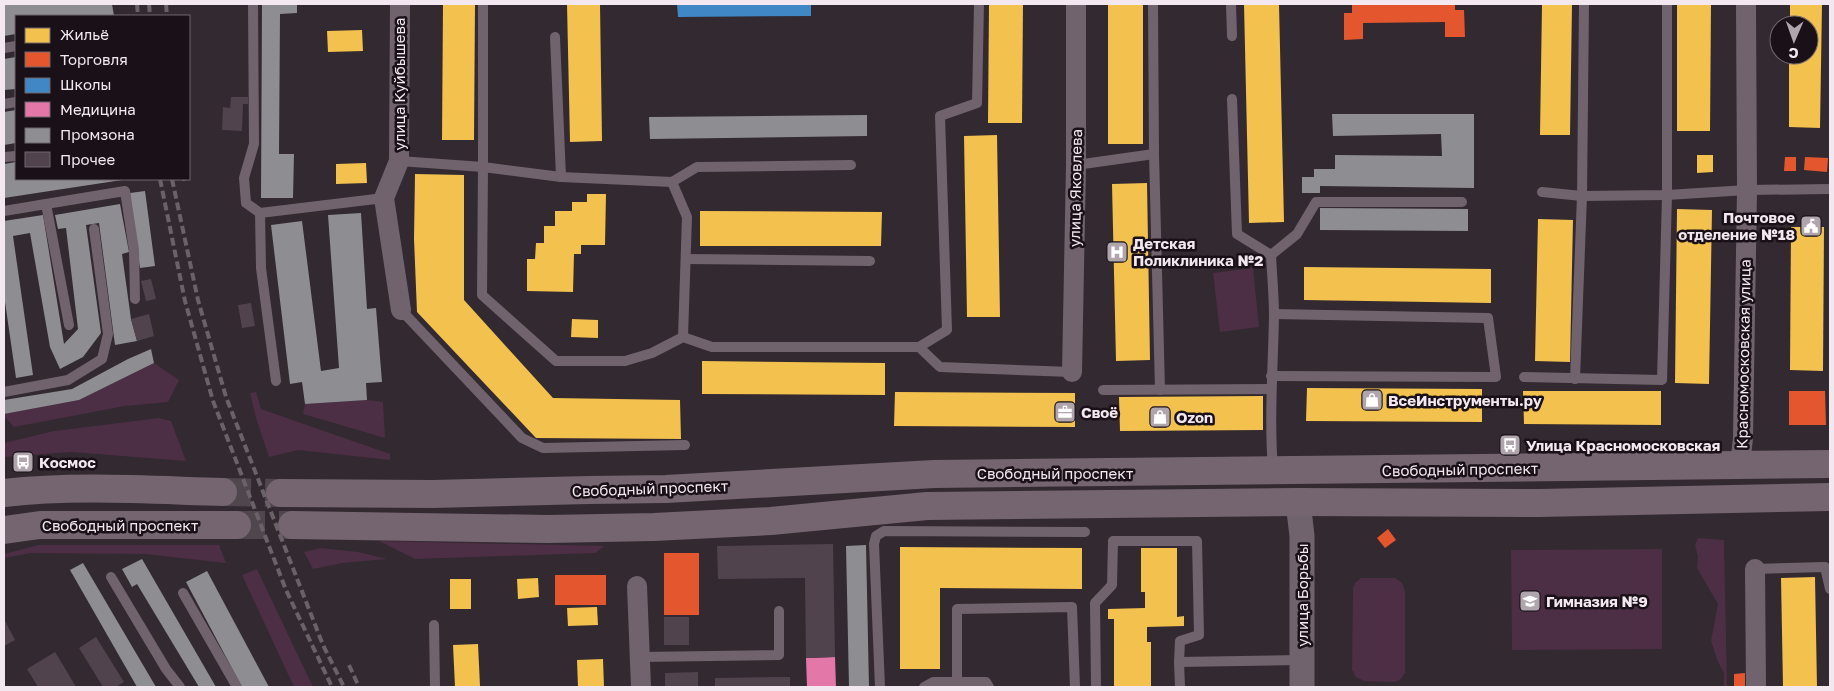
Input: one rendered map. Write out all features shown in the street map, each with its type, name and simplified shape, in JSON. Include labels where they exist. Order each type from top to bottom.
[{"type":"main road","name":"Свободный проспект","points":[[280,493],[433,494],[666,489],[934,474],[1830,464]]},
{"type":"main road","points":[[1737,498],[1740,465]]},
{"type":"main road","points":[[4,493],[26,490],[92,489],[223,492]]},
{"type":"main road","name":"Свободный проспект","points":[[292,525],[548,529],[654,527],[770,521],[927,506],[1298,502],[1539,503],[1830,497]]},
{"type":"main road","name":"Свободный проспект","points":[[4,530],[40,525],[237,525]]},
{"type":"street","name":"улица Куйбышева","points":[[384,198],[399,161],[400,4]]},
{"type":"street","name":"улица Яковлева","points":[[1072,372],[1076,165],[1076,4]]},
{"type":"street","name":"Красномосковская улица","points":[[1740,465],[1743,438],[1747,190],[1746,4]]},
{"type":"street","points":[[384,198],[401,310]]},
{"type":"street","name":"улица Борьбы","points":[[1298,502],[1302,536],[1302,687]]},
{"type":"street","points":[[1755,569],[1756,687]]},
{"type":"street","points":[[637,586],[641,687]]},
{"type":"lane","points":[[253,4],[254,144],[244,178],[246,203],[260,213],[384,198]]},
{"type":"lane","points":[[483,6],[482,295],[556,361],[625,361],[652,353],[683,337],[712,347],[919,347],[947,330],[940,116],[977,103],[979,4]]},
{"type":"lane","points":[[1153,4],[1154,154],[1160,390]]},
{"type":"lane","points":[[1231,4],[1232,36]]},
{"type":"lane","points":[[1575,379],[1582,196],[1584,4]]},
{"type":"lane","points":[[1524,377],[1662,380],[1667,195],[1667,4]]},
{"type":"lane","points":[[554,37],[561,177]]},
{"type":"lane","points":[[1232,100],[1237,234],[1271,255]]},
{"type":"lane","points":[[1076,165],[1154,154]]},
{"type":"lane","points":[[399,161],[483,167],[561,177],[672,182],[697,167],[851,165]]},
{"type":"lane","points":[[672,182],[687,217],[683,337]]},
{"type":"lane","points":[[1542,192],[1582,196],[1667,195],[1747,190],[1830,188]]},
{"type":"lane","points":[[4,211],[125,191],[134,250],[135,299]]},
{"type":"lane","points":[[1271,255],[1296,234],[1316,202],[1462,202]]},
{"type":"lane","points":[[46,204],[68,325]]},
{"type":"lane","points":[[260,213],[261,268],[276,381]]},
{"type":"lane","points":[[4,392],[68,380],[102,359],[108,334],[94,229]]},
{"type":"lane","points":[[1271,255],[1274,314],[1271,376],[1271,441],[1274,471]]},
{"type":"lane","points":[[686,259],[870,261]]},
{"type":"lane","points":[[401,310],[522,438],[543,448],[685,445]]},
{"type":"lane","points":[[1271,376],[1496,376],[1488,318],[1274,314]]},
{"type":"lane","points":[[919,347],[940,367],[1072,372]]},
{"type":"lane","points":[[1103,390],[1271,390]]},
{"type":"lane","points":[[880,687],[874,544],[876,536],[884,531],[1085,532]]},
{"type":"lane","points":[[1096,687],[1094,603],[1112,585],[1113,541],[1198,541],[1199,635],[1180,641],[1180,687]]},
{"type":"lane","points":[[1755,569],[1825,567],[1830,590]]},
{"type":"lane","points":[[111,577],[166,669],[180,687]]},
{"type":"lane","points":[[183,593],[236,687]]},
{"type":"lane","points":[[957,682],[957,609],[1072,607],[1074,687]]},
{"type":"lane","points":[[639,657],[780,655],[779,611]]},
{"type":"lane","points":[[434,626],[435,687]]},
{"type":"lane","points":[[1179,662],[1301,660]]},
{"type":"lane","points":[[924,687],[933,682],[986,682],[990,687]]},
{"type":"shaded area","points":[[1253,268],[1259,327],[1220,332],[1213,273]]},
{"type":"shaded area","points":[[154,363],[179,380],[168,402],[125,406],[14,427],[4,416],[4,414],[79,400]]},
{"type":"shaded area","points":[[256,392],[261,409],[390,454],[390,460],[298,450],[269,457],[250,393]]},
{"type":"shaded area","points":[[367,400],[383,402],[385,438],[303,414],[305,404]]},
{"type":"shaded area","points":[[159,418],[171,421],[186,461],[71,452],[4,457],[4,443],[54,431]]},
{"type":"shaded area","points":[[1698,538],[1724,540],[1727,687],[1724,687],[1724,673],[1711,641],[1718,604],[1697,568],[1698,557],[1695,545]]},
{"type":"shaded area","points":[[379,541],[605,546],[595,553],[415,559]]},
{"type":"shaded area","points":[[38,545],[219,545],[226,563],[145,554],[31,553],[4,558],[4,554]]},
{"type":"shaded area","points":[[321,548],[358,552],[387,559],[343,563],[313,569],[304,552]]},
{"type":"shaded area","points":[[1662,549],[1662,649],[1512,650],[1511,550]]},
{"type":"shaded area","points":[[257,569],[313,687],[294,687],[242,575]]},
{"type":"shaded area","points":[[1361,578],[1395,578],[1402,583],[1405,591],[1405,673],[1400,680],[1394,682],[1364,681],[1356,677],[1352,670],[1353,588],[1355,583]]},
{"type":"building: Жильё","points":[[443,4],[475,4],[474,140],[442,140]]},
{"type":"building: Жильё","points":[[567,4],[600,4],[602,141],[570,142]]},
{"type":"building: Жильё","points":[[989,4],[1023,4],[1022,123],[988,123]]},
{"type":"building: Жильё","points":[[1108,4],[1143,4],[1143,144],[1108,144]]},
{"type":"building: Жильё","points":[[1244,4],[1279,4],[1284,222],[1249,223]]},
{"type":"building: Жильё","points":[[1542,4],[1572,4],[1570,135],[1540,135]]},
{"type":"building: Жильё","points":[[1677,4],[1711,4],[1710,131],[1677,131]]},
{"type":"building: Жильё","points":[[1790,4],[1822,4],[1820,128],[1789,127],[1789,65],[1819,65],[1819,15],[1790,15]]},
{"type":"building: Жильё","points":[[362,30],[363,51],[328,52],[327,31]]},
{"type":"building: Жильё","points":[[997,135],[1000,317],[967,317],[964,136]]},
{"type":"building: Жильё","points":[[1697,155],[1713,155],[1713,172],[1697,173]]},
{"type":"building: Жильё","points":[[366,163],[367,183],[336,184],[336,164]]},
{"type":"building: Жильё","points":[[415,174],[464,175],[464,300],[553,398],[680,400],[681,439],[536,438],[417,312],[414,239]]},
{"type":"building: Жильё","points":[[1147,183],[1150,360],[1116,361],[1112,184]]},
{"type":"building: Жильё","points":[[587,194],[606,194],[605,245],[581,245],[581,254],[574,254],[573,292],[527,291],[527,259],[535,259],[536,243],[544,243],[544,226],[555,226],[555,211],[572,211],[572,202],[587,202]]},
{"type":"building: Жильё","points":[[1677,209],[1712,210],[1709,384],[1675,383]]},
{"type":"building: Жильё","points":[[700,211],[882,212],[881,246],[700,246]]},
{"type":"building: Жильё","points":[[1538,219],[1573,220],[1570,362],[1535,361]]},
{"type":"building: Жильё","points":[[1791,227],[1824,227],[1823,371],[1790,370]]},
{"type":"building: Жильё","points":[[1304,267],[1491,269],[1491,303],[1304,300]]},
{"type":"building: Жильё","points":[[572,319],[598,320],[598,338],[571,337]]},
{"type":"building: Жильё","points":[[702,361],[885,363],[885,395],[702,394]]},
{"type":"building: Жильё","points":[[1307,388],[1482,389],[1482,422],[1306,421]]},
{"type":"building: Жильё","points":[[1523,391],[1661,391],[1661,425],[1524,424]]},
{"type":"building: Жильё","points":[[895,392],[1075,393],[1075,427],[894,426]]},
{"type":"building: Жильё","points":[[1263,396],[1263,430],[1120,431],[1119,397]]},
{"type":"building: Жильё","points":[[900,547],[1082,548],[1082,589],[940,588],[940,669],[900,669]]},
{"type":"building: Жильё","points":[[1141,548],[1177,548],[1177,617],[1184,616],[1184,626],[1147,627],[1147,642],[1151,642],[1151,686],[1114,686],[1114,619],[1108,619],[1108,609],[1145,608],[1145,592],[1141,592]]},
{"type":"building: Жильё","points":[[1815,577],[1817,687],[1783,687],[1781,578]]},
{"type":"building: Жильё","points":[[538,578],[539,597],[518,599],[517,579]]},
{"type":"building: Жильё","points":[[450,579],[471,579],[471,609],[450,609]]},
{"type":"building: Жильё","points":[[597,607],[598,625],[568,626],[567,608]]},
{"type":"building: Жильё","points":[[478,644],[480,686],[455,687],[453,645]]},
{"type":"building: Жильё","points":[[603,659],[604,687],[578,687],[577,660]]},
{"type":"building: Торговля","points":[[1352,4],[1455,4],[1455,10],[1464,10],[1465,37],[1445,37],[1445,22],[1363,23],[1363,39],[1344,40],[1344,13],[1352,13]]},
{"type":"building: Торговля","points":[[1785,157],[1796,157],[1796,171],[1784,171]]},
{"type":"building: Торговля","points":[[1805,157],[1828,158],[1827,172],[1804,170]]},
{"type":"building: Торговля","points":[[1789,391],[1825,391],[1826,425],[1789,425]]},
{"type":"building: Торговля","points":[[1388,529],[1396,540],[1385,548],[1377,538]]},
{"type":"building: Торговля","points":[[664,553],[699,553],[699,615],[664,615]]},
{"type":"building: Торговля","points":[[555,575],[606,575],[606,605],[555,605]]},
{"type":"building: Торговля","points":[[1745,673],[1745,687],[1734,687],[1734,674]]},
{"type":"building: Школы","points":[[677,4],[811,4],[811,16],[678,17]]},
{"type":"building: Медицина","points":[[835,657],[836,687],[807,687],[806,658]]},
{"type":"building: Промзона","points":[[4,4],[112,4],[114,15],[15,15],[15,34],[4,36]]},
{"type":"building: Промзона","points":[[262,4],[297,4],[297,13],[280,14],[279,154],[294,154],[293,198],[261,198]]},
{"type":"building: Промзона","points":[[15,57],[15,89],[4,90],[4,59]]},
{"type":"building: Промзона","points":[[15,110],[15,143],[4,145],[4,112]]},
{"type":"building: Промзона","points":[[1332,114],[1474,114],[1474,188],[1320,186],[1320,193],[1302,193],[1302,177],[1314,177],[1314,169],[1335,169],[1335,155],[1442,156],[1441,134],[1333,136]]},
{"type":"building: Промзона","points":[[867,115],[867,136],[650,139],[649,117]]},
{"type":"building: Промзона","points":[[15,162],[15,180],[122,180],[4,198],[4,164]]},
{"type":"building: Промзона","points":[[145,191],[155,266],[140,268],[130,193]]},
{"type":"building: Промзона","points":[[120,204],[129,252],[122,254],[131,319],[137,341],[115,345],[99,223],[86,225],[101,333],[83,357],[60,369],[50,347],[30,233],[13,236],[33,375],[16,378],[4,295],[4,221],[43,215],[64,344],[78,329],[66,228],[58,229],[55,215]]},
{"type":"building: Промзона","points":[[1320,208],[1468,209],[1468,231],[1320,230]]},
{"type":"building: Промзона","points":[[361,213],[367,309],[376,308],[382,382],[366,383],[367,400],[305,404],[302,382],[290,384],[271,225],[302,221],[321,371],[339,368],[328,215]]},
{"type":"building: Промзона","points":[[151,349],[154,363],[79,400],[4,414],[4,400],[72,389]]},
{"type":"building: Промзона","points":[[866,545],[869,687],[849,687],[846,546]]},
{"type":"building: Промзона","points":[[142,559],[216,687],[199,687],[137,584],[132,587],[122,569]]},
{"type":"building: Промзона","points":[[83,563],[156,687],[137,687],[70,570]]},
{"type":"building: Промзона","points":[[207,571],[269,687],[242,687],[186,582]]},
{"type":"building: Прочее","points":[[231,97],[248,97],[248,104],[243,104],[242,131],[222,130],[223,107],[230,108]]},
{"type":"building: Прочее","points":[[151,279],[156,299],[146,301],[141,281]]},
{"type":"building: Прочее","points":[[251,303],[255,326],[242,328],[238,305]]},
{"type":"building: Прочее","points":[[149,314],[154,336],[137,341],[131,319]]},
{"type":"building: Прочее","points":[[833,544],[835,657],[806,658],[805,578],[718,579],[717,546]]},
{"type":"building: Прочее","points":[[664,617],[689,617],[689,645],[664,645]]},
{"type":"building: Прочее","points":[[4,619],[15,640],[4,646]]},
{"type":"building: Прочее","points":[[96,637],[124,682],[116,687],[103,687],[79,648]]},
{"type":"building: Прочее","points":[[55,652],[76,687],[38,687],[27,669]]},
{"type":"building: Прочее","points":[[698,672],[698,687],[665,687],[665,673]]},
{"type":"building: Прочее","points":[[790,677],[790,687],[715,687],[715,678]]},
{"type":"tunnel","points":[[223,492],[280,493]]},
{"type":"tunnel","points":[[237,525],[292,525]]},
{"type":"railway","points":[[137,4],[138,15]]},
{"type":"railway","points":[[149,4],[150,15]]},
{"type":"railway","points":[[166,4],[167,15]]},
{"type":"railway","points":[[160,180],[185,301],[213,401],[286,590],[332,687]]},
{"type":"railway","points":[[172,180],[198,300],[226,397],[323,645],[344,687]]},
{"type":"railway","points":[[349,665],[359,687]]},
{"type":"place","name":"Почтовое отделение №18","points":[[1811,226]]},
{"type":"place","name":"Детская Поликлиника №2","points":[[1117,252]]},
{"type":"place","name":"ВсеИнструменты.ру","points":[[1372,400]]},
{"type":"place","name":"Своё","points":[[1065,412]]},
{"type":"place","name":"Ozon","points":[[1160,417]]},
{"type":"place","name":"Улица Красномосковская","points":[[1510,445]]},
{"type":"place","name":"Космос","points":[[23,462]]},
{"type":"place","name":"Гимназия №9","points":[[1530,601]]}]
